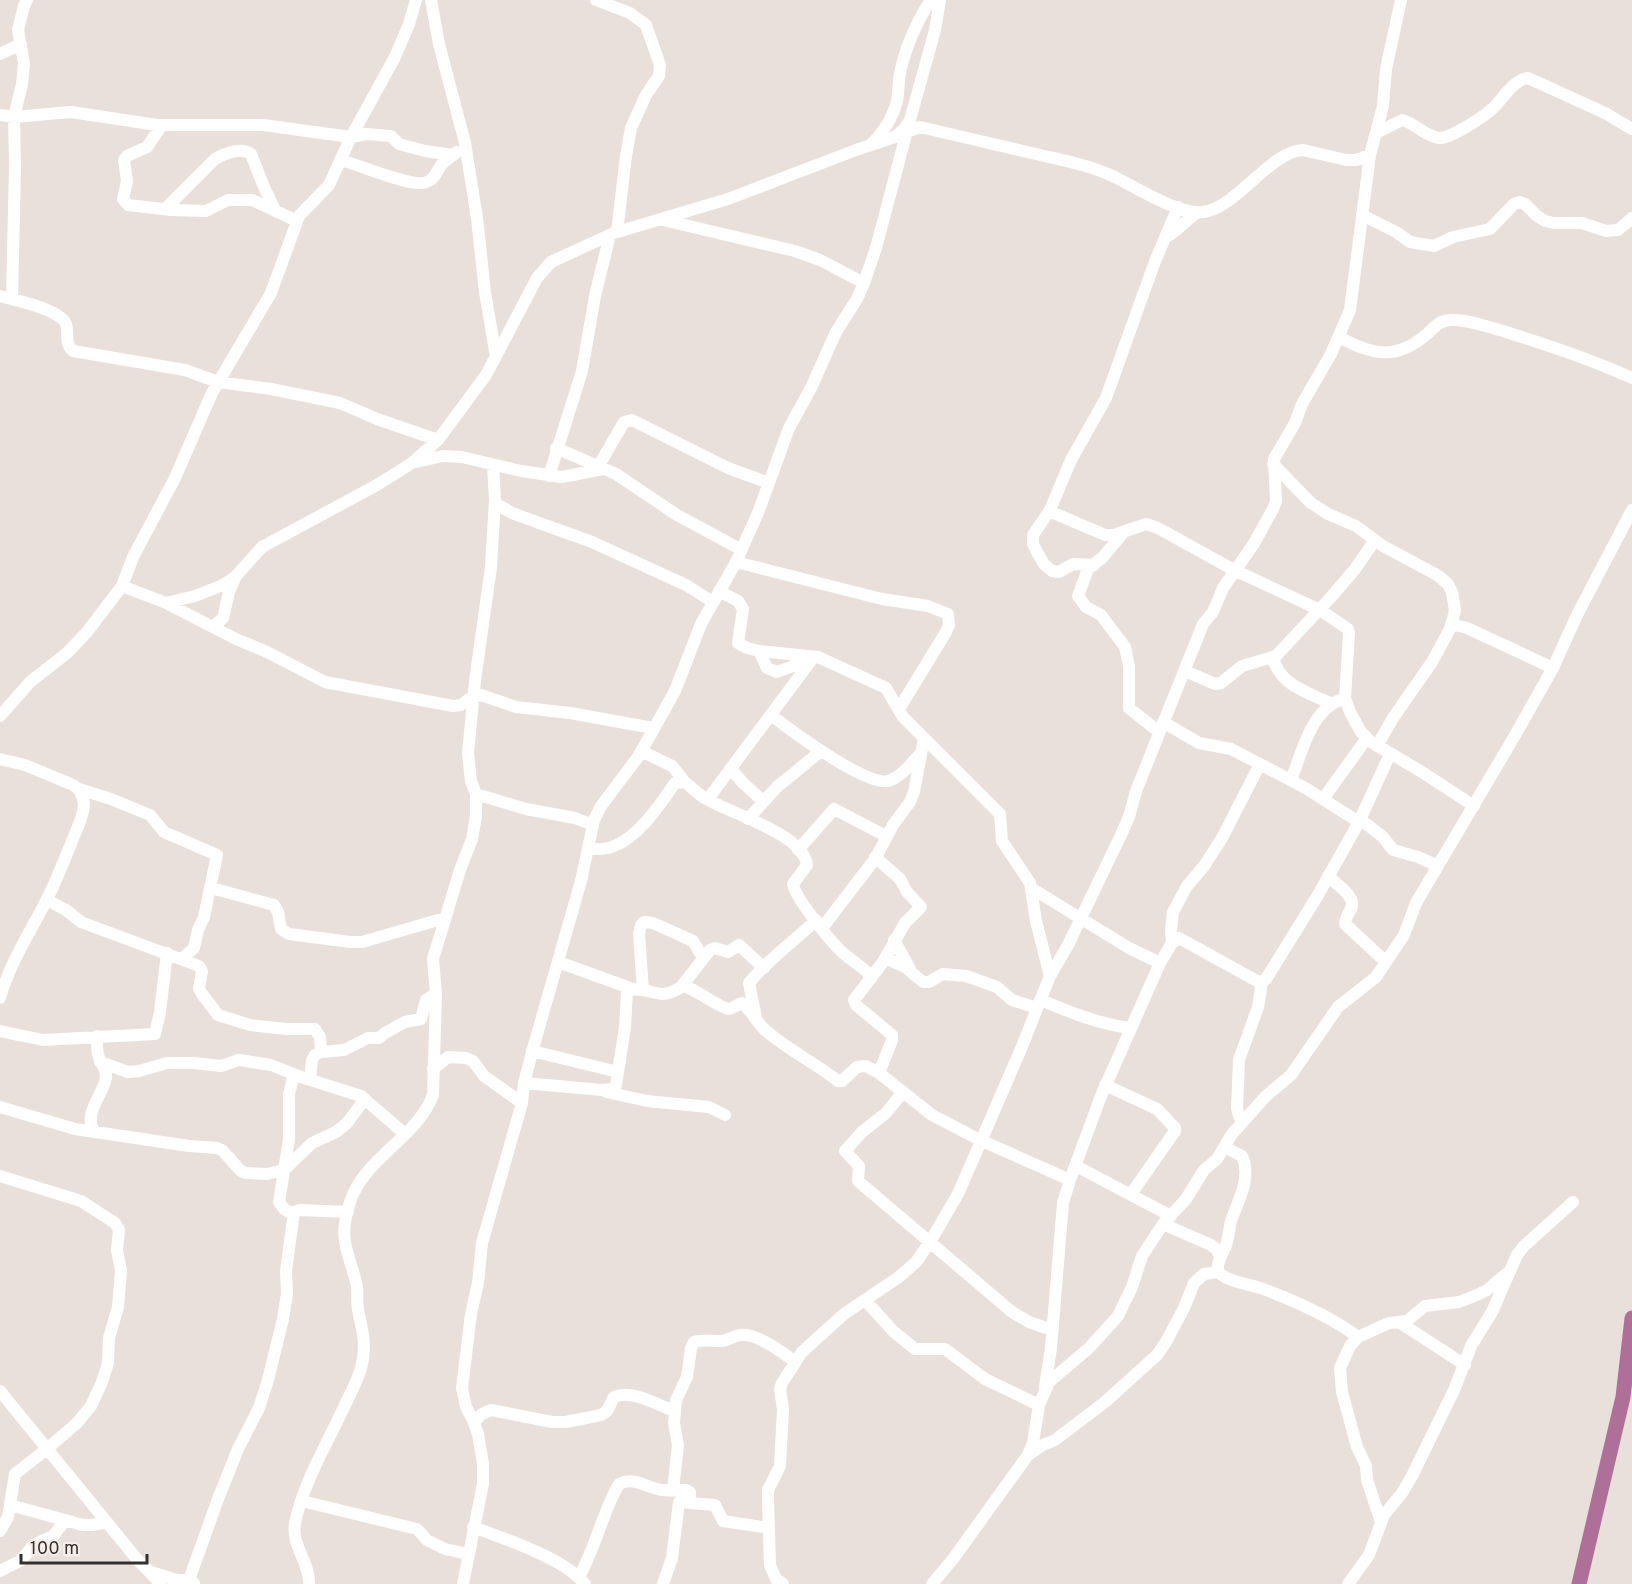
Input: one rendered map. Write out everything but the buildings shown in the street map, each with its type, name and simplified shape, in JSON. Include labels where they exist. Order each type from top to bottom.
[{"type":"street","points":[[0,716],[30,682],[75,645],[122,586],[133,557],[176,478],[218,382],[271,292],[302,210],[324,192],[391,64],[409,24],[416,0]]},
{"type":"street","points":[[431,0],[439,44],[466,145],[496,357]]},
{"type":"street","points":[[549,476],[582,371],[595,296],[614,233],[632,128],[646,95],[659,76],[660,65],[646,25],[630,13],[596,0]]},
{"type":"street","points":[[869,146],[882,132],[891,115],[896,103],[898,81],[906,50],[931,0]]},
{"type":"street","points":[[895,137],[910,120],[940,0]]},
{"type":"street","points":[[783,1584],[776,1579],[770,1565],[768,1490],[780,1466],[783,1409],[780,1389],[782,1383],[794,1361],[834,1322],[899,1277],[916,1262],[958,1194],[1050,976],[1082,917],[1129,817],[1136,791],[1203,624],[1213,612],[1234,570],[1253,545],[1276,501],[1274,464],[1276,453],[1295,423],[1302,404],[1339,337],[1350,310],[1370,155],[1383,106],[1386,69],[1401,0]]},
{"type":"street","points":[[24,1],[18,30],[24,63],[22,84],[14,117],[15,165],[6,298],[53,312],[62,318],[66,326],[68,347],[73,351],[185,370],[218,382],[271,389],[340,403],[377,419],[438,440]]},
{"type":"street","points":[[0,54],[21,44]]},
{"type":"street","points":[[1376,133],[1390,124],[1405,120],[1415,128],[1433,136],[1448,137],[1490,111],[1514,85],[1528,78],[1605,113],[1632,129]]},
{"type":"street","points":[[0,115],[14,117],[71,112],[162,125],[196,123],[274,125],[351,137],[366,134],[391,136],[404,145],[453,155]]},
{"type":"street","points":[[162,125],[147,147],[125,158],[127,181],[123,199],[131,206],[206,211],[228,200],[252,200],[297,221]]},
{"type":"street","points":[[166,603],[195,596],[223,585],[235,577],[262,547],[377,485],[412,463],[438,440],[486,375],[543,270],[558,258],[614,233],[728,199],[920,127],[1083,166],[1115,177],[1156,199],[1196,213],[1206,212],[1227,201],[1295,151],[1303,150],[1351,161],[1370,155]]},
{"type":"street","points":[[463,1584],[473,1527],[482,1496],[483,1464],[474,1422],[466,1407],[462,1388],[482,1243],[522,1103],[524,1083],[532,1051],[558,962],[593,825],[601,806],[631,768],[675,691],[692,646],[735,562],[769,483],[789,428],[811,388],[836,332],[857,299],[876,249],[908,130]]},
{"type":"street","points":[[340,160],[420,184],[429,181],[441,165],[466,145]]},
{"type":"street","points":[[165,209],[215,159],[222,155],[244,151],[251,154],[255,169],[275,210]]},
{"type":"street","points":[[1362,215],[1396,232],[1410,242],[1434,246],[1453,237],[1486,231],[1517,203],[1525,204],[1545,221],[1582,223],[1605,231],[1618,230],[1632,218]]},
{"type":"street","points":[[1094,565],[1073,564],[1056,572],[1044,564],[1033,544],[1033,535],[1048,511],[1071,460],[1106,398],[1178,207]]},
{"type":"street","points":[[1165,237],[1196,213]]},
{"type":"street","points":[[661,219],[795,251],[820,260],[864,283]]},
{"type":"street","points":[[1339,337],[1368,351],[1385,353],[1400,351],[1410,347],[1442,321],[1456,320],[1482,324],[1547,345],[1599,363],[1632,378]]},
{"type":"street","points":[[412,463],[443,456],[462,457],[549,476],[568,477],[601,468],[624,422],[632,420],[728,468],[769,483]]},
{"type":"street","points":[[556,448],[616,474],[677,515],[740,549]]},
{"type":"street","points":[[1274,464],[1311,502],[1328,514],[1356,526],[1383,546],[1437,575],[1448,584],[1454,600],[1455,610],[1451,624],[1432,662],[1393,718],[1323,799]]},
{"type":"street","points":[[309,1584],[309,1572],[298,1549],[294,1527],[316,1466],[357,1379],[363,1359],[364,1334],[358,1311],[357,1284],[344,1243],[348,1212],[356,1187],[362,1177],[428,1107],[434,1090],[436,994],[433,959],[460,870],[472,839],[476,808],[476,794],[471,781],[468,753],[488,591],[495,503],[493,465]]},
{"type":"street","points":[[495,503],[512,513],[592,542],[686,585],[738,602],[743,609],[738,643],[747,648],[816,658],[886,688],[903,717],[957,773],[997,809],[1001,819],[1002,841],[1028,879],[1031,888],[1036,921],[1050,976]]},
{"type":"street","points":[[1044,1389],[1049,1382],[1089,1348],[1118,1316],[1132,1287],[1142,1256],[1167,1220],[1186,1199],[1204,1170],[1217,1159],[1244,1119],[1266,1096],[1286,1081],[1332,1016],[1355,992],[1376,977],[1404,935],[1411,913],[1553,668],[1577,615],[1632,510]]},
{"type":"street","points":[[1048,511],[1105,535],[1114,536],[1142,525],[1149,525],[1234,570],[1320,610],[1348,629],[1345,698],[1350,712],[1372,742],[1474,806]]},
{"type":"street","points":[[1123,533],[1103,557],[1086,571],[1078,594],[1086,607],[1101,615],[1122,640],[1130,666],[1129,706],[1161,727],[1199,743],[1231,749],[1291,780],[1359,820],[1383,837],[1393,850],[1438,866]]},
{"type":"street","points":[[1185,670],[1218,684],[1242,666],[1274,657],[1320,610],[1355,569],[1375,540]]},
{"type":"street","points":[[735,562],[882,599],[928,606],[948,614],[949,625],[946,632],[898,709]]},
{"type":"street","points":[[213,627],[224,618],[229,592],[235,577]]},
{"type":"street","points":[[122,586],[166,603],[334,685],[453,706],[462,705],[481,695],[516,707],[570,713],[653,728]]},
{"type":"street","points":[[1451,624],[1467,628],[1553,668]]},
{"type":"street","points":[[759,651],[766,668],[777,672],[816,658]]},
{"type":"street","points":[[1274,657],[1278,671],[1289,683],[1330,704]]},
{"type":"street","points":[[708,799],[816,658]]},
{"type":"street","points":[[1291,780],[1311,729],[1324,709],[1345,698]]},
{"type":"street","points":[[771,715],[842,764],[879,781],[894,778],[920,754]]},
{"type":"street","points":[[756,1019],[754,1001],[748,985],[764,968],[819,924],[875,857],[914,792],[924,738]]},
{"type":"street","points":[[641,751],[672,766],[685,782],[708,799],[779,832],[798,850],[805,858],[807,865],[793,886],[798,897],[839,949],[872,977]]},
{"type":"street","points":[[748,819],[763,801],[821,751]]},
{"type":"street","points":[[1244,1119],[1239,1116],[1237,1108],[1238,1066],[1258,1007],[1262,982],[1266,979],[1328,876],[1359,820],[1390,754]]},
{"type":"street","points":[[0,759],[25,765],[79,789],[150,815],[164,832],[215,854],[217,858],[208,903],[194,948],[182,959]]},
{"type":"street","points":[[1172,942],[1173,912],[1187,886],[1204,866],[1222,838],[1260,764]]},
{"type":"street","points":[[731,769],[763,801]]},
{"type":"street","points":[[588,849],[603,849],[625,840],[638,829],[675,783],[685,782]]},
{"type":"street","points":[[0,998],[17,956],[47,900],[82,816],[84,805],[79,789]]},
{"type":"street","points":[[476,794],[526,809],[575,818],[593,825]]},
{"type":"street","points":[[798,850],[834,809],[886,836]]},
{"type":"street","points":[[875,857],[900,879],[907,892],[921,906],[905,923],[885,958],[856,995],[854,1001],[892,1035],[879,1073]]},
{"type":"street","points":[[1328,876],[1351,899],[1352,907],[1345,924],[1386,962]]},
{"type":"street","points":[[211,888],[274,905],[278,912],[281,929],[289,934],[350,942],[362,942],[445,918]]},
{"type":"street","points":[[1031,888],[1082,917],[1129,948],[1160,963]]},
{"type":"street","points":[[47,900],[66,910],[81,922],[201,967],[199,989],[218,1015],[250,1025],[286,1029],[313,1028],[320,1037],[321,1052]]},
{"type":"street","points":[[638,989],[639,934],[644,922],[649,922],[693,941],[703,958]]},
{"type":"street","points":[[932,1584],[953,1560],[1028,1455],[1033,1443],[1053,1330],[1061,1213],[1070,1180],[1106,1084],[1160,963],[1172,942],[1179,938],[1241,973],[1262,982]]},
{"type":"street","points":[[894,940],[912,973]]},
{"type":"street","points":[[558,962],[584,973],[662,994],[673,992],[681,987],[712,949],[727,952],[739,945],[764,968]]},
{"type":"street","points":[[0,1031],[43,1040],[156,1033],[167,953]]},
{"type":"street","points":[[885,958],[905,967],[920,980],[926,982],[943,974],[966,976],[997,987],[1012,1000],[1039,1004],[1117,1027],[1130,1028]]},
{"type":"street","points":[[681,987],[685,986],[698,992],[723,1008],[732,1008],[742,1003],[762,1027],[788,1048],[819,1066],[838,1081],[842,1081],[860,1066],[866,1066],[879,1073],[932,1114],[980,1140],[1070,1180]]},
{"type":"street","points":[[602,1090],[616,1087],[625,1027],[626,995],[630,989],[638,989]]},
{"type":"street","points":[[310,1079],[312,1060],[321,1052],[337,1052],[368,1038],[379,1038],[405,1022],[421,1019],[426,1000],[436,994]]},
{"type":"street","points":[[94,1132],[91,1119],[106,1074],[97,1051],[97,1036]]},
{"type":"street","points":[[532,1051],[618,1072]]},
{"type":"street","points":[[433,1069],[448,1057],[466,1058],[476,1063],[484,1076],[522,1103]]},
{"type":"street","points":[[100,1062],[128,1072],[166,1063],[221,1066],[240,1060],[271,1065],[352,1092],[365,1099],[405,1134]]},
{"type":"street","points":[[293,1214],[284,1209],[279,1202],[291,1121],[289,1094],[294,1074]]},
{"type":"street","points":[[524,1083],[602,1090],[648,1101],[709,1107],[725,1114]]},
{"type":"street","points":[[1106,1084],[1157,1108],[1175,1128],[1131,1194]]},
{"type":"street","points":[[903,1092],[886,1113],[862,1132],[844,1151],[859,1166],[858,1181],[1012,1312],[1029,1322],[1053,1330]]},
{"type":"street","points":[[0,1107],[94,1132],[217,1148],[222,1150],[245,1173],[267,1174],[284,1170],[312,1143],[336,1132],[347,1123],[365,1099]]},
{"type":"street","points":[[1218,1272],[1218,1265],[1245,1176],[1242,1156],[1224,1147]]},
{"type":"street","points":[[1076,1166],[1131,1194],[1167,1220],[1211,1245],[1221,1257]]},
{"type":"street","points":[[0,1176],[81,1201],[115,1222],[119,1230],[117,1250],[121,1270],[118,1307],[109,1338],[107,1368],[102,1382],[87,1412],[69,1431],[15,1474],[10,1505],[0,1531]]},
{"type":"street","points":[[1348,1584],[1369,1555],[1389,1507],[1402,1493],[1412,1476],[1455,1388],[1471,1346],[1492,1312],[1521,1249],[1573,1202]]},
{"type":"street","points":[[148,1570],[177,1580],[192,1582],[218,1498],[238,1449],[259,1408],[268,1380],[287,1294],[286,1271],[293,1214],[296,1210],[348,1212]]},
{"type":"street","points":[[1381,1522],[1367,1480],[1365,1462],[1357,1447],[1341,1384],[1340,1368],[1350,1347],[1358,1337],[1389,1323],[1407,1321],[1425,1306],[1459,1302],[1477,1295],[1487,1290],[1510,1271]]},
{"type":"street","points":[[1028,1455],[1055,1440],[1105,1402],[1157,1355],[1184,1308],[1194,1283],[1204,1274],[1218,1272],[1226,1278],[1266,1290],[1337,1322],[1358,1337]]},
{"type":"street","points":[[865,1300],[893,1332],[915,1349],[945,1349],[985,1379],[1038,1405]]},
{"type":"street","points":[[1400,1322],[1465,1365]]},
{"type":"street","points":[[673,1490],[678,1445],[674,1412],[680,1389],[687,1377],[691,1348],[696,1341],[726,1340],[741,1335],[750,1336],[772,1346],[794,1361]]},
{"type":"street","points":[[0,1391],[161,1584]]},
{"type":"street","points":[[474,1422],[482,1414],[491,1410],[552,1422],[587,1419],[601,1416],[607,1411],[614,1397],[622,1395],[643,1399],[674,1412]]},
{"type":"street","points":[[473,1527],[534,1551],[582,1582],[602,1520],[619,1484],[630,1481],[662,1490],[689,1491],[690,1501]]},
{"type":"street","points":[[302,1501],[414,1528],[428,1540],[445,1549],[468,1554]]},
{"type":"street","points":[[663,1584],[675,1545],[678,1504],[682,1501],[716,1505],[723,1521],[769,1527]]},
{"type":"street","points":[[10,1505],[65,1521],[92,1525],[107,1522]]},
{"type":"street","points":[[0,1571],[20,1561],[34,1544],[53,1536],[65,1521]]},
{"type":"waterway","points":[[1579,1584],[1623,1397],[1632,1318]]}]
